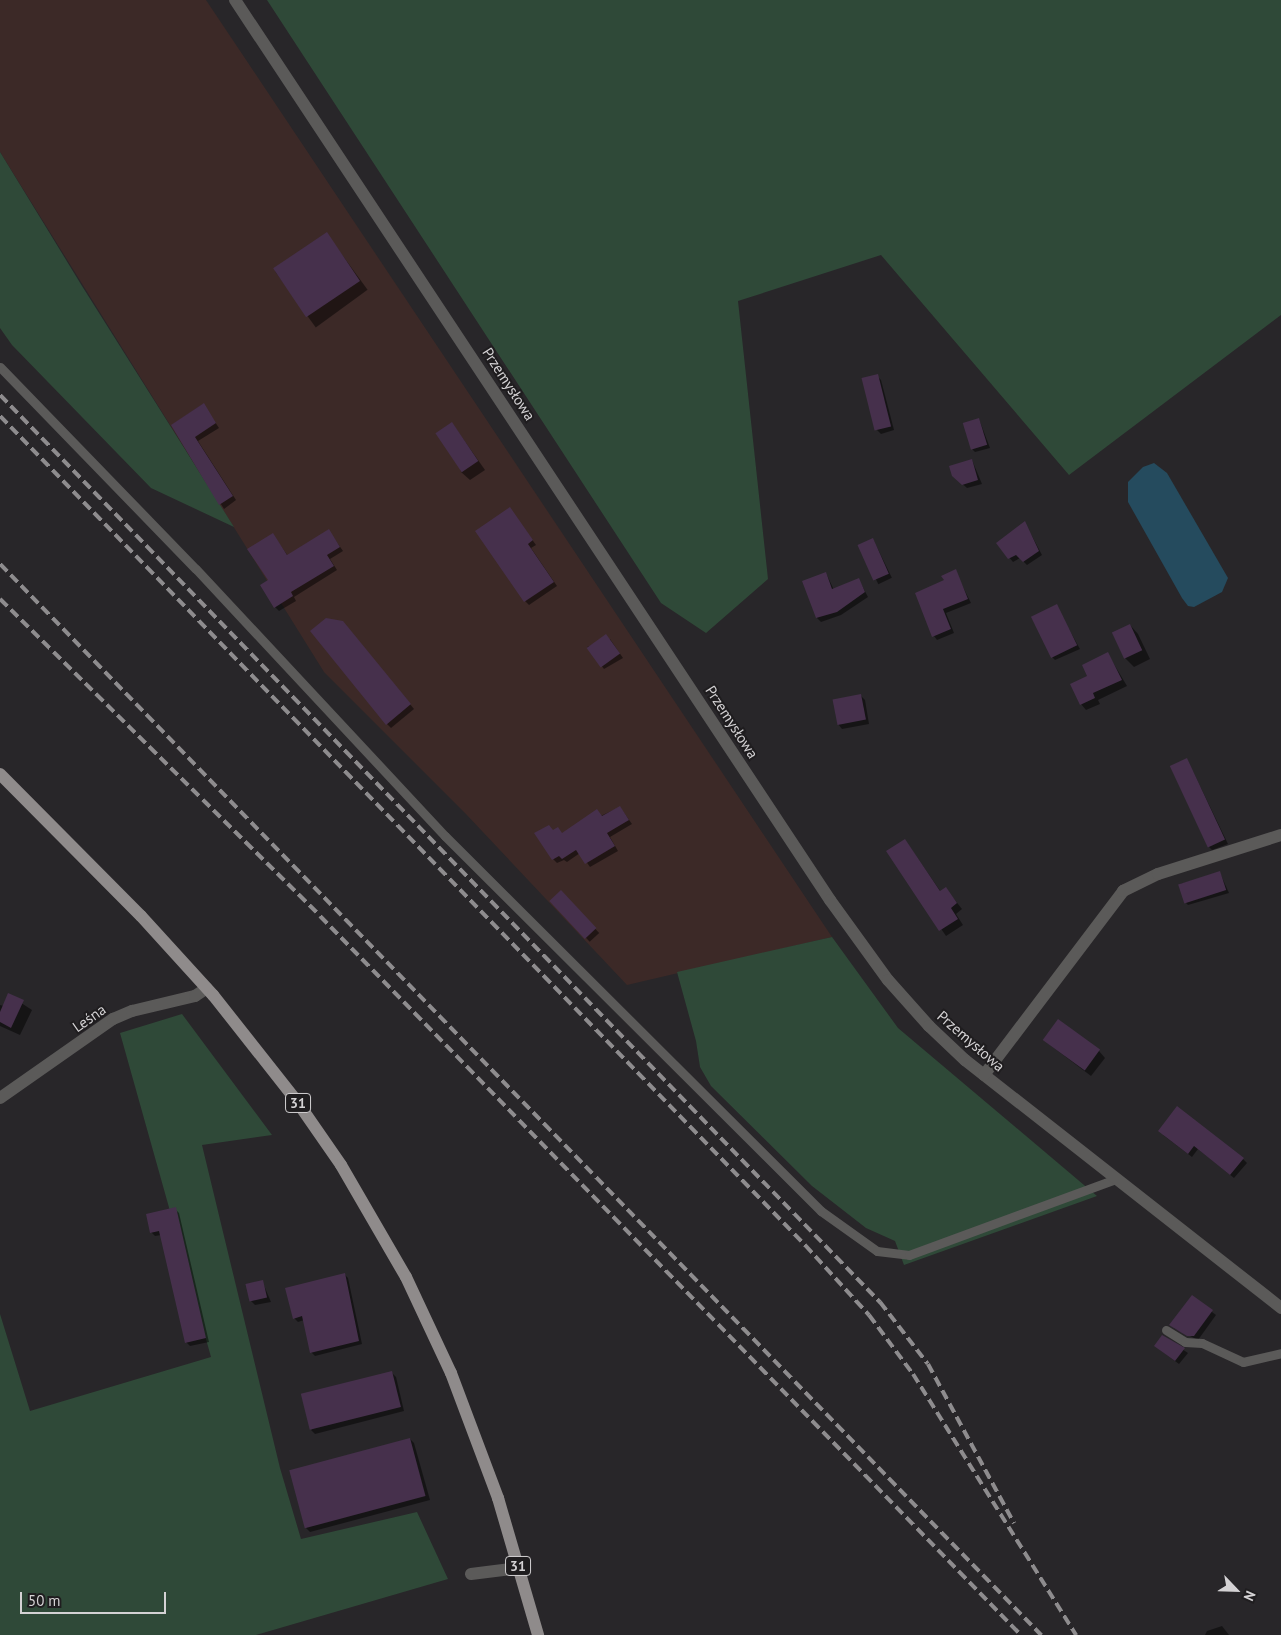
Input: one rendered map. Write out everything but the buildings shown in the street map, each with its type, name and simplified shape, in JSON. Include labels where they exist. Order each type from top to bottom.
[{"type":"main road","name":"31","points":[[0,774],[141,916],[207,988],[296,1100],[341,1165],[406,1277],[451,1373],[477,1439],[519,1568],[538,1635]]},
{"type":"street","name":"Przemysłowa","points":[[235,0],[830,900],[895,990],[928,1026],[984,1075],[1281,1308]]},
{"type":"street","points":[[984,1075],[1123,891],[1158,874],[1281,835]]},
{"type":"street","name":"Leśna","points":[[0,1098],[113,1019],[132,1011],[198,994],[207,988]]},
{"type":"street","points":[[471,1574],[519,1568]]},
{"type":"lane","points":[[0,367],[196,569],[445,836],[821,1211],[877,1251],[909,1255],[1116,1179]]},
{"type":"lane","points":[[1166,1330],[1182,1341],[1202,1343],[1243,1362],[1281,1353]]},
{"type":"shaded area","points":[[0,0],[206,0],[832,937],[627,985],[465,813],[324,672],[0,152]]},
{"type":"green space","points":[[267,0],[1281,0],[1281,315],[1069,475],[881,255],[738,301],[768,579],[706,633],[661,603]]},
{"type":"green space","points":[[0,152],[234,527],[151,488],[12,345],[0,328]]},
{"type":"green space","points":[[832,937],[898,1028],[1097,1196],[904,1265],[895,1241],[866,1228],[812,1186],[711,1086],[700,1067],[696,1041],[677,972]]},
{"type":"green space","points":[[182,1014],[272,1135],[202,1145],[280,1468],[301,1539],[417,1512],[448,1579],[256,1635],[0,1635],[0,1314],[30,1411],[211,1357],[120,1033]]},
{"type":"water","points":[[1154,463],[1167,473],[1228,578],[1222,592],[1194,607],[1188,606],[1182,598],[1128,502],[1128,482],[1143,467]]},
{"type":"railway","points":[[0,395],[880,1302],[928,1364],[1014,1523]]},
{"type":"railway","points":[[0,416],[805,1245],[869,1315],[913,1374],[1076,1635]]},
{"type":"railway","points":[[0,564],[1041,1635]]},
{"type":"railway","points":[[0,599],[320,916],[1021,1635]]}]
